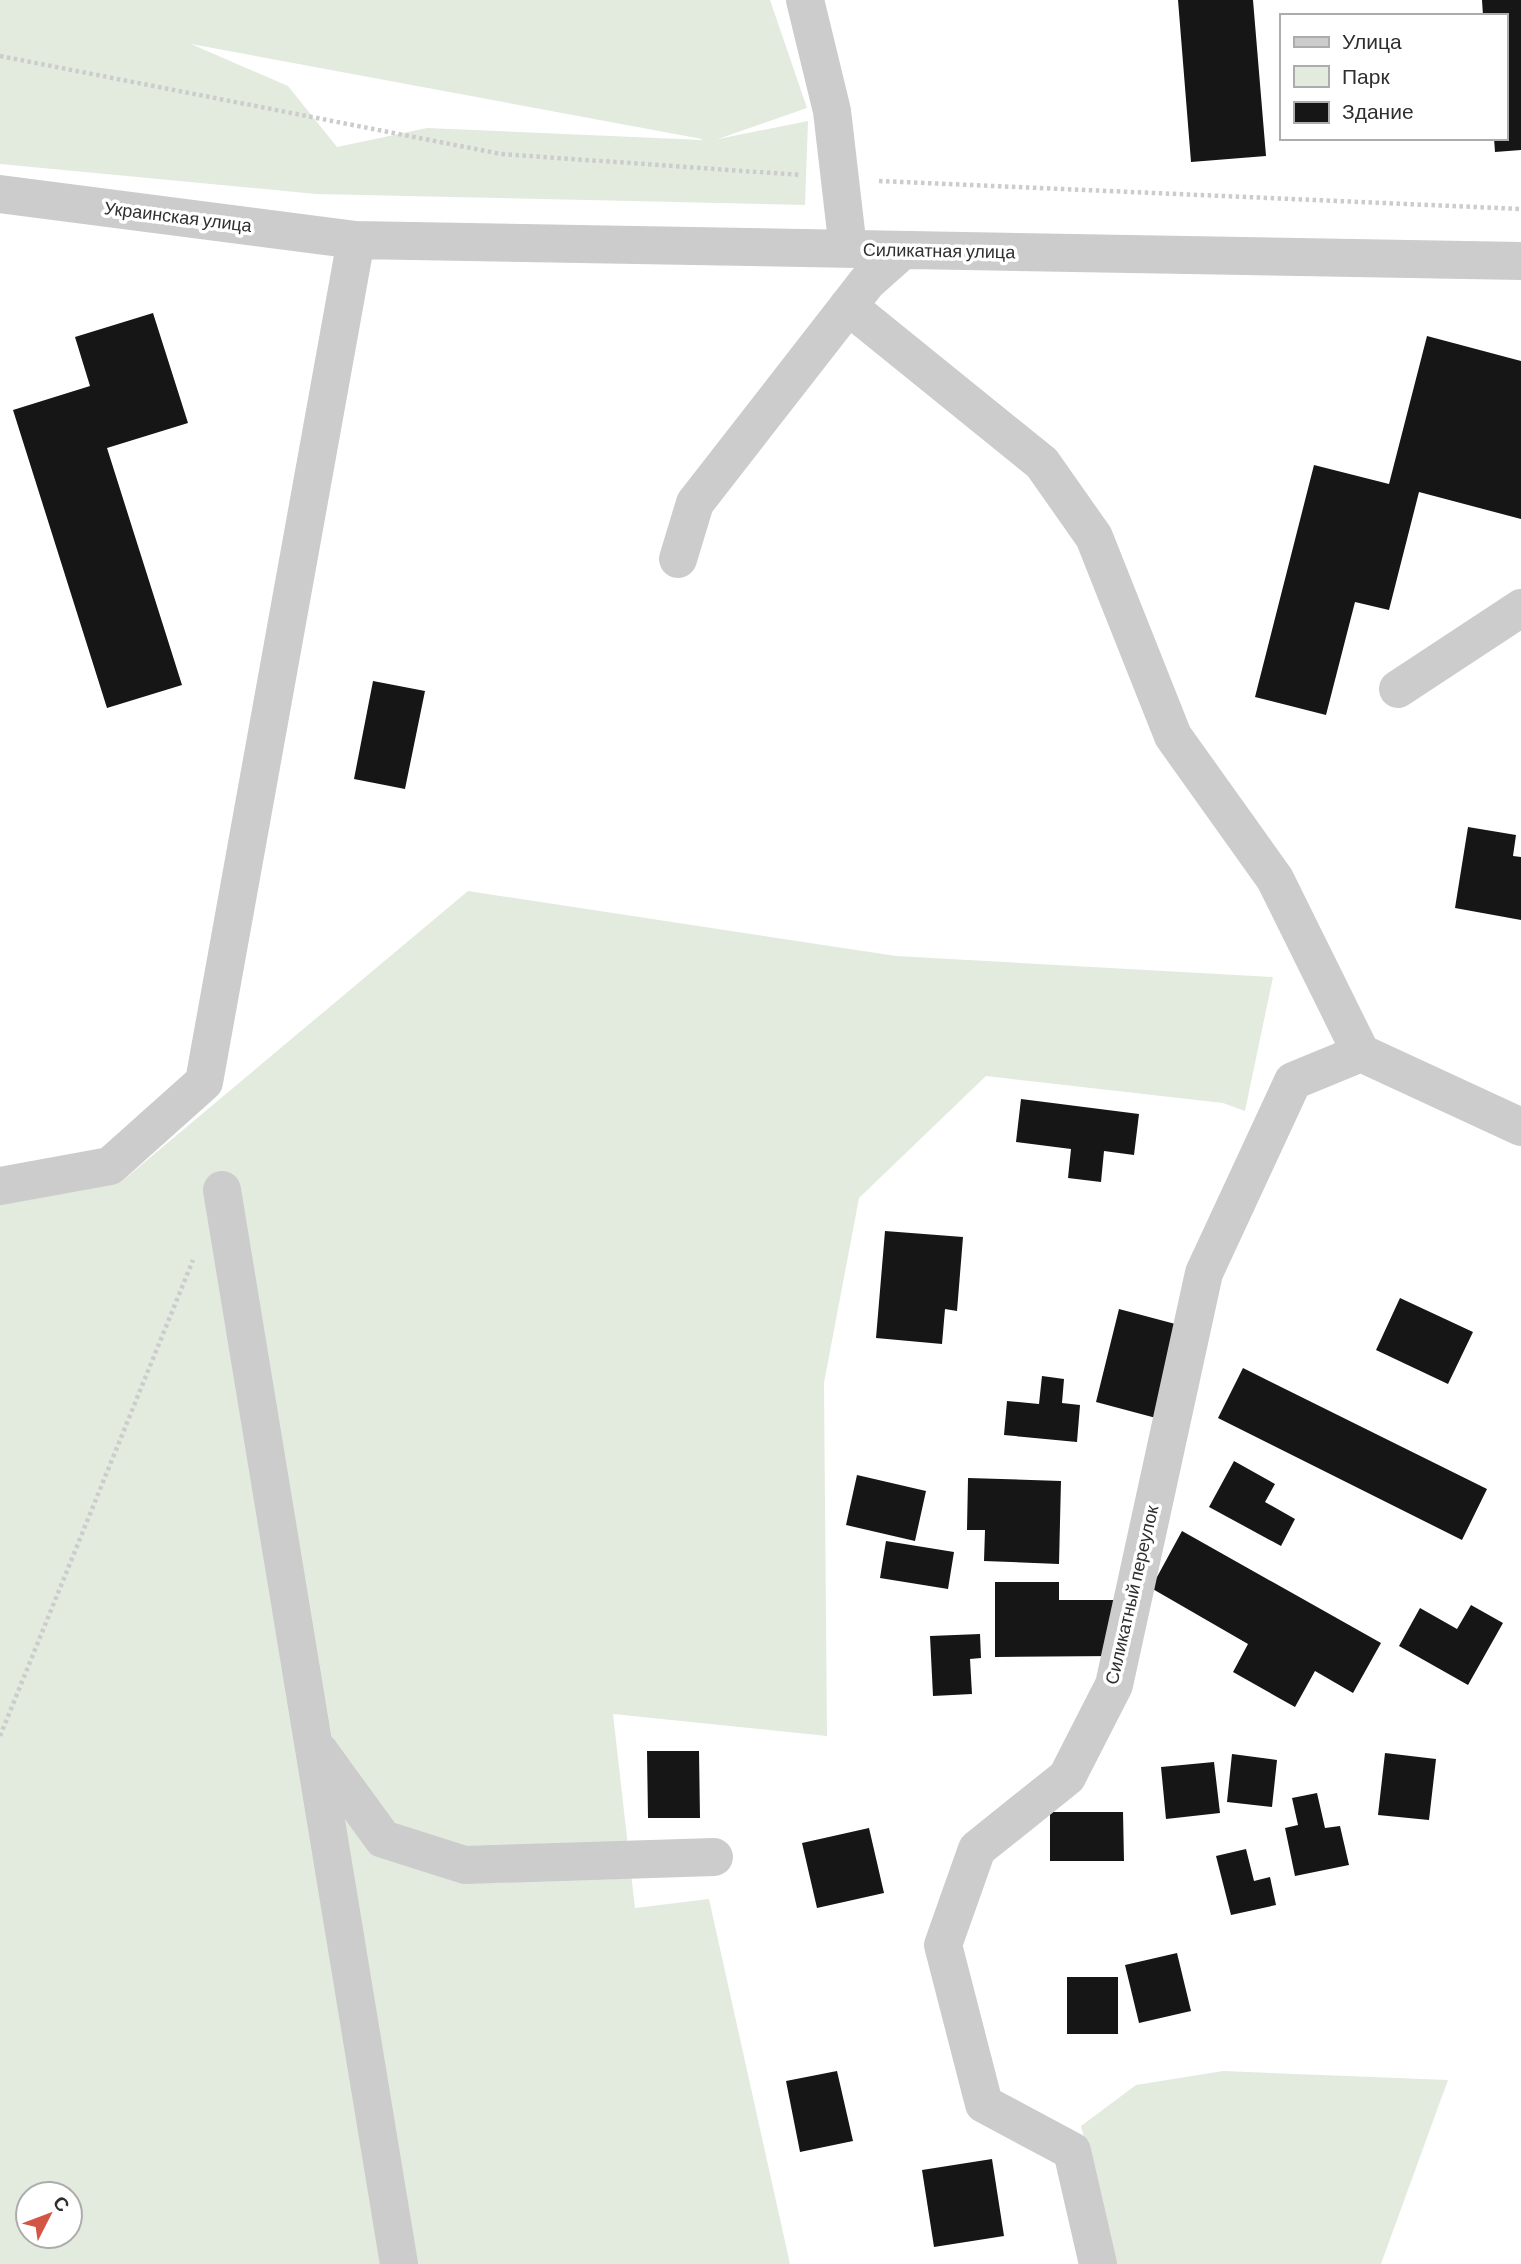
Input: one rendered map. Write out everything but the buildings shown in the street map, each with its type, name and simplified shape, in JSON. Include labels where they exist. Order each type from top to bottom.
[{"type":"street","points":[[810,6],[832,111],[848,249]]},
{"type":"street","name":"Украинская улица","points":[[0,194],[356,240]]},
{"type":"street","points":[[0,1186],[110,1166],[204,1082],[356,240]]},
{"type":"street","name":"Силикатная улица","points":[[356,240],[1521,261]]},
{"type":"street","points":[[678,559],[695,503],[867,282],[902,250]]},
{"type":"street","points":[[848,306],[1042,463],[1094,537],[1173,736],[1275,879],[1361,1053],[1521,1127]]},
{"type":"street","points":[[1398,689],[1521,608]]},
{"type":"street","name":"Силикатный переулок","points":[[1098,2264],[1072,2151],[984,2104],[943,1945],[977,1849],[1067,1777],[1114,1685],[1204,1273],[1293,1080],[1361,1053]]},
{"type":"street","points":[[222,1190],[399,2264]]},
{"type":"street","points":[[313,1743],[383,1839],[465,1865],[714,1857]]},
{"type":"path","points":[[0,57],[501,154],[840,178],[1521,209]]},
{"type":"path","points":[[0,1736],[197,1249]]},
{"type":"green space","points":[[0,0],[770,0],[807,108],[718,139],[808,121],[805,205],[316,194],[0,164]],"holes":[[[191,44],[702,139],[427,128],[337,147],[288,86]]]},
{"type":"green space","points":[[468,891],[896,956],[1273,977],[1245,1111],[1223,1103],[986,1076],[859,1198],[824,1383],[827,1736],[613,1714],[635,1908],[709,1899],[790,2264],[0,2264],[0,1204],[122,1181]]},
{"type":"green space","points":[[1223,2071],[1448,2080],[1381,2264],[1115,2264],[1081,2126],[1136,2085]]}]
